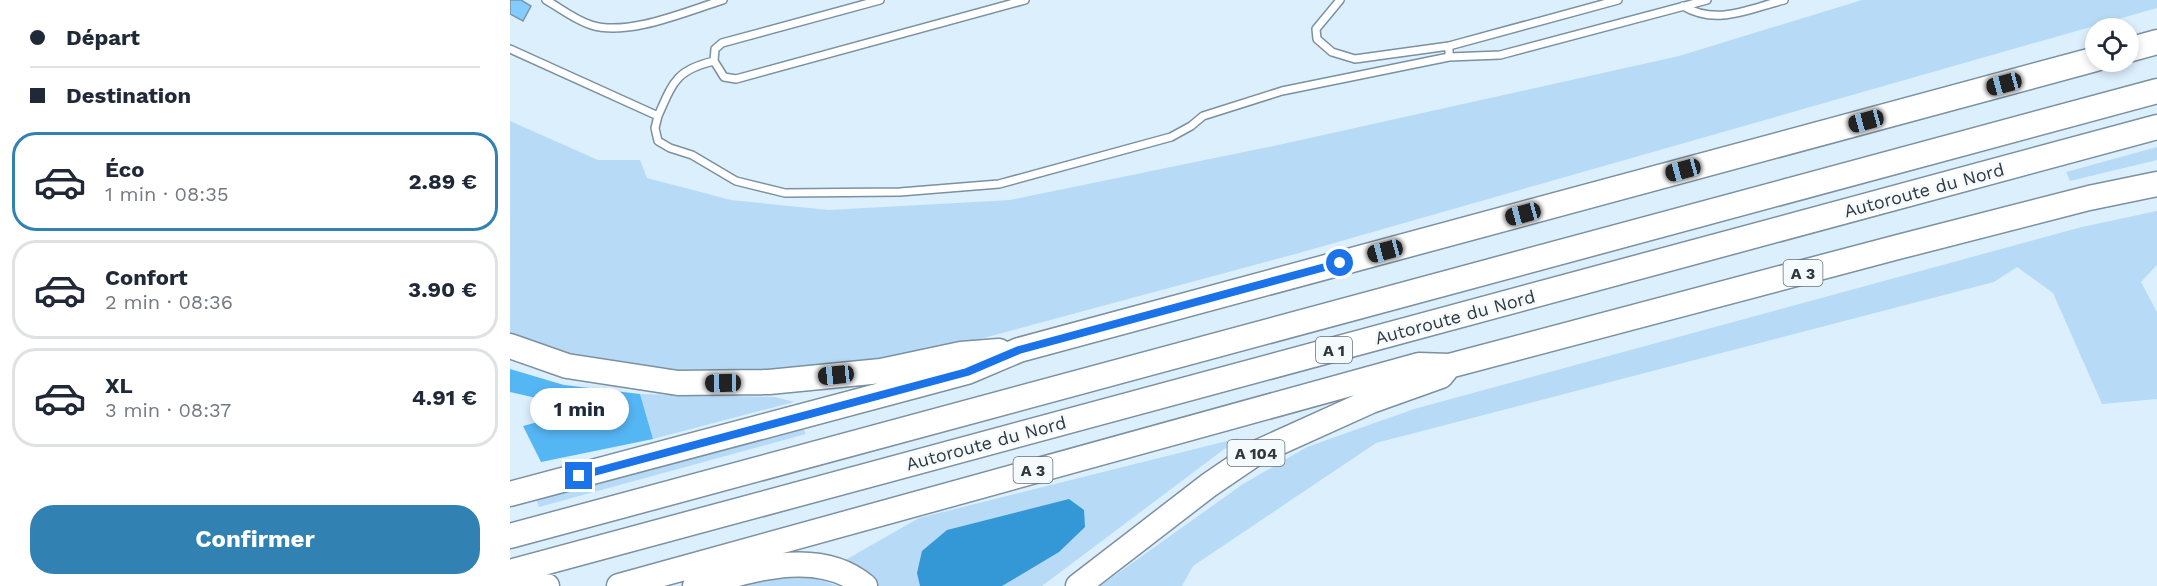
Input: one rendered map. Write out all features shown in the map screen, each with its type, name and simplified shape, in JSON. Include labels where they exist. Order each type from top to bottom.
[{"type":"highway","points":[[2139,47],[2157,42]]},
{"type":"highway","points":[[510,494],[967,372],[1019,350],[2085,62]]},
{"type":"highway","name":"Autoroute du Nord","points":[[510,536],[2157,91]]},
{"type":"highway","name":"Autoroute du Nord","points":[[510,574],[2157,127]]},
{"type":"highway","name":"A 3","points":[[618,586],[1419,365],[1449,366],[2089,198],[2157,184]]},
{"type":"highway","points":[[510,346],[567,366],[678,384],[769,382],[859,373],[961,354],[1019,350]]},
{"type":"highway","name":"A 104","points":[[1074,584],[1256,453],[1371,401],[1441,376],[1449,366]]},
{"type":"highway","points":[[695,586],[800,563],[844,573],[866,586]]},
{"type":"highway","points":[[510,574],[547,586]]},
{"type":"lane","points":[[546,0],[589,24],[603,28],[638,25],[723,0]]},
{"type":"lane","points":[[880,0],[722,43],[715,49],[714,61],[724,77],[736,79],[1025,0]]},
{"type":"lane","points":[[1340,0],[1316,29],[1317,39],[1332,52],[1355,59],[1449,46],[1618,0]]},
{"type":"lane","points":[[714,61],[693,66],[682,72],[672,84],[657,116],[655,128],[658,141],[670,148],[692,155],[736,181],[785,193],[900,192],[999,184],[1171,137],[1203,116],[1282,92],[1449,57],[1500,55],[1707,0]]},
{"type":"lane","points":[[1683,6],[1698,15],[1713,18],[1784,0]]},
{"type":"lane","points":[[1449,46],[1449,57]]},
{"type":"lane","points":[[510,49],[657,116]]},
{"type":"shaded area","points":[[1862,0],[2157,0],[2157,8],[2122,18],[2085,18],[2085,29],[1299,253],[958,345],[848,368],[729,373],[664,369],[544,351],[510,341],[510,121],[598,160],[640,160],[647,178],[731,200],[829,210],[1010,200],[1278,145],[1679,56]]},
{"type":"shaded area","points":[[2157,147],[2157,160],[2070,181],[2066,172]]},
{"type":"shaded area","points":[[2157,211],[2157,265],[2141,282],[2157,312],[2157,399],[2102,404],[2053,293],[2017,267],[1994,282],[1376,443],[1193,566],[1182,586],[1100,586],[1243,484],[1307,447],[1414,409],[2082,227]]},
{"type":"shaded area","points":[[510,369],[564,385],[640,394],[653,439],[541,462],[523,426],[549,419],[558,403],[510,392]]},
{"type":"shaded area","points":[[640,394],[775,397],[794,402],[653,439]]},
{"type":"shaded area","points":[[802,427],[806,434],[539,507],[536,498]]},
{"type":"shaded area","points":[[1239,438],[1042,586],[877,586],[840,563],[919,518]]},
{"type":"shaded area","points":[[1069,499],[1084,510],[1085,527],[1059,552],[1002,586],[920,586],[917,573],[922,551],[947,530]]},
{"type":"shaded area","points":[[771,578],[815,578],[838,586],[742,586]]},
{"type":"building","points":[[510,0],[521,0],[531,6],[523,21],[510,14]]},
{"type":"route","points":[[579,476],[967,372],[1019,350],[1340,263]]}]
